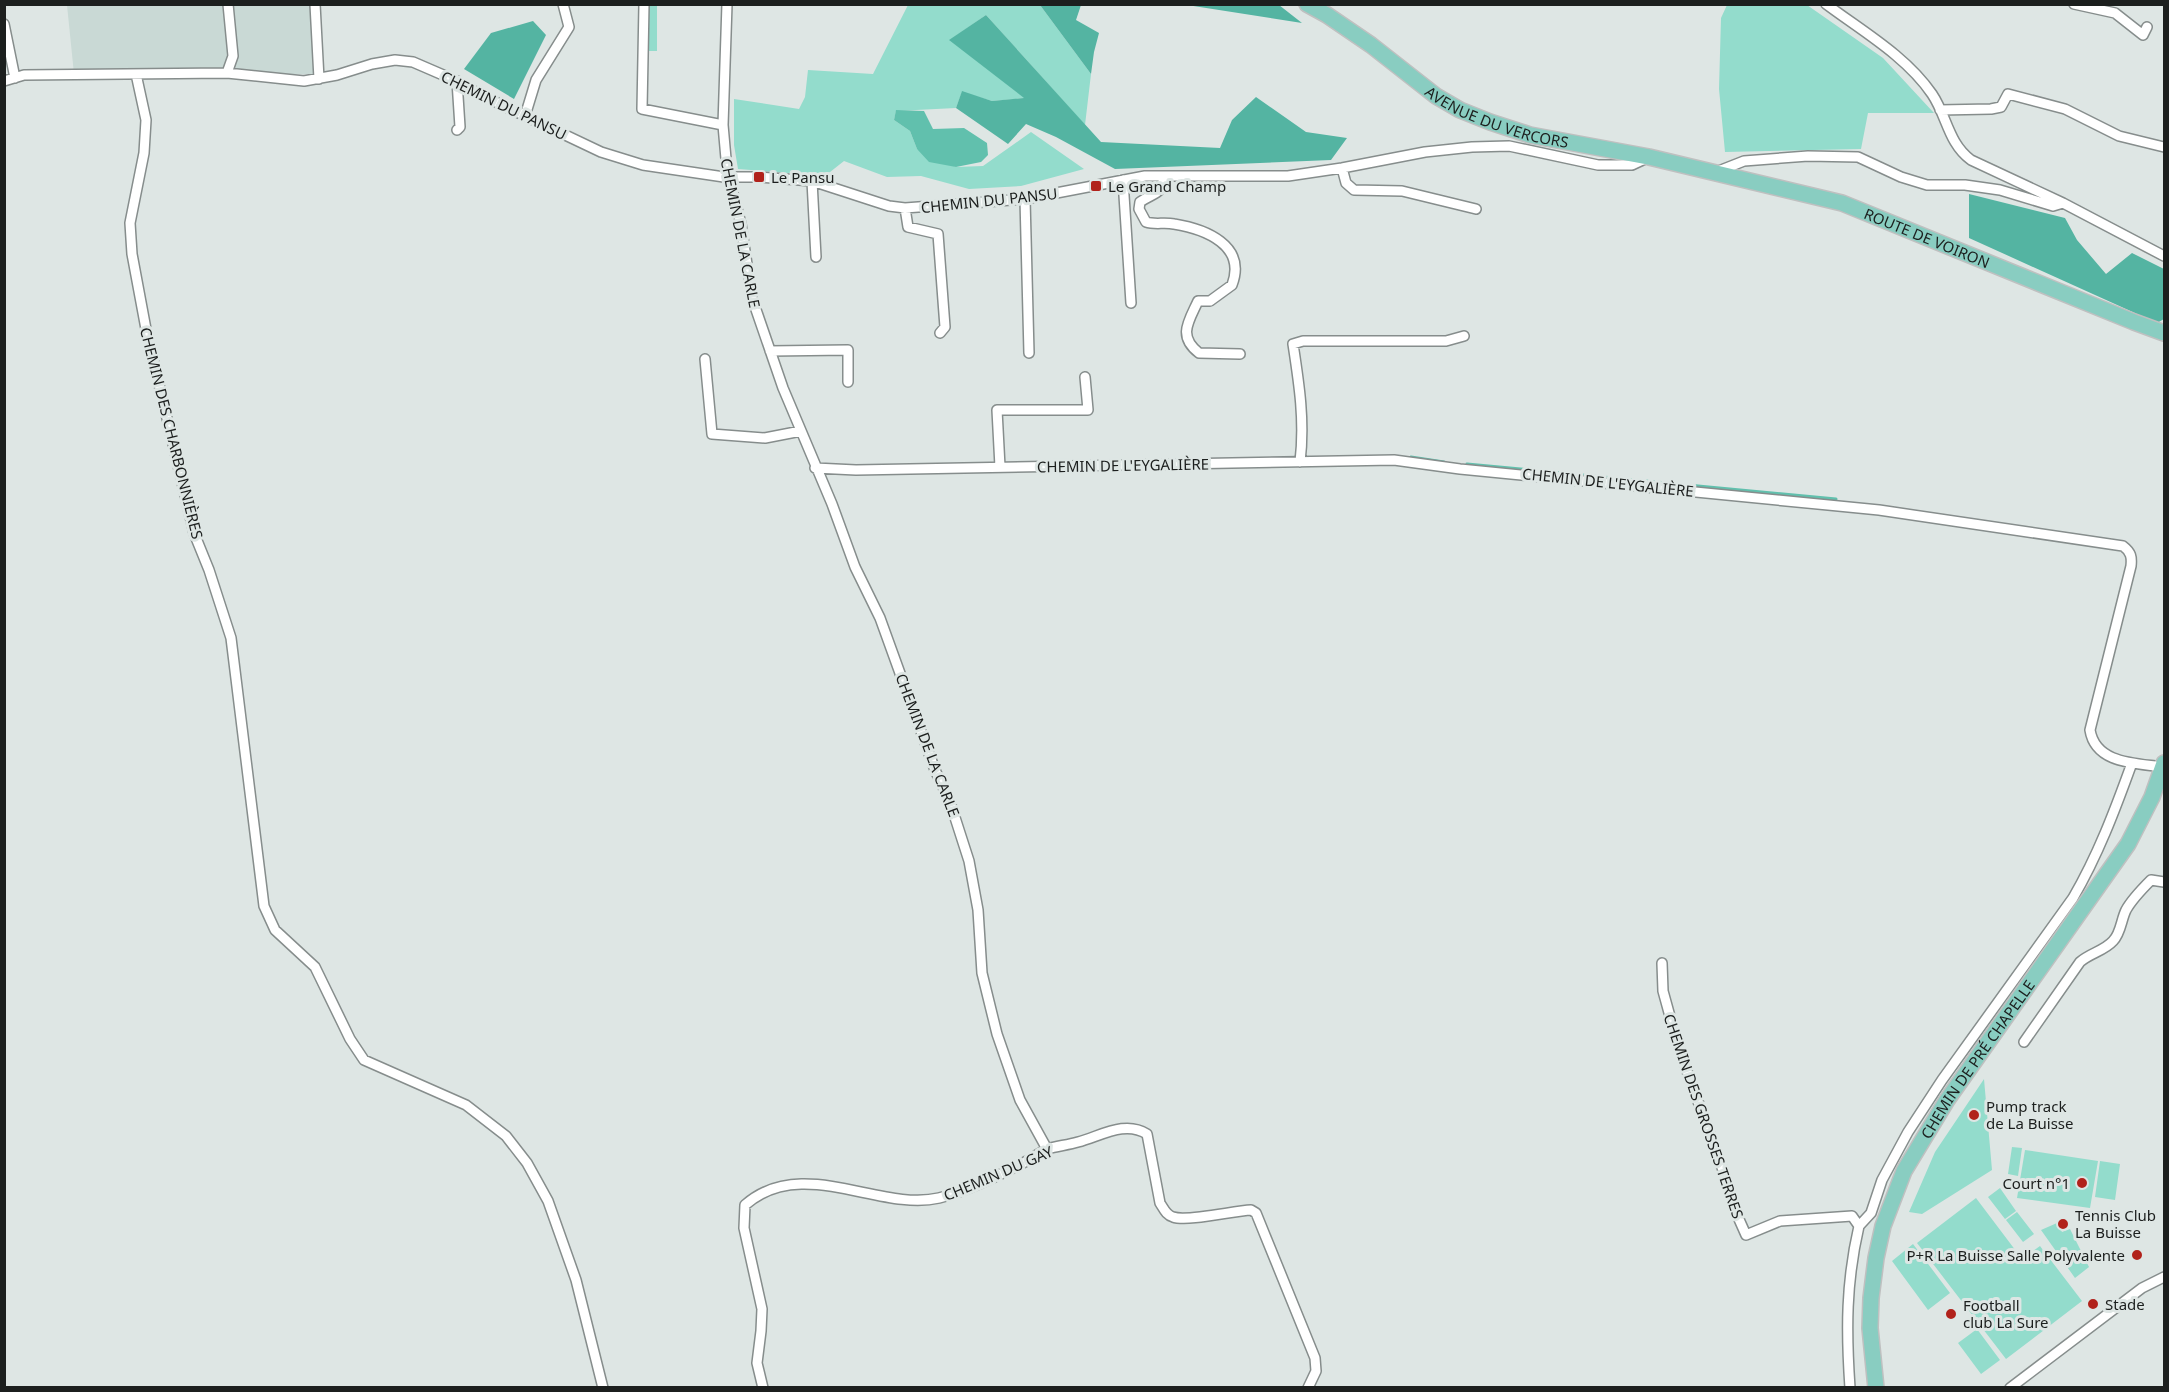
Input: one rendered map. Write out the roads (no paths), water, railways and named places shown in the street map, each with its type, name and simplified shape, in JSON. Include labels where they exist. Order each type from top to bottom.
[{"type":"main road","name":"AVENUE DU VERCORS","points":[[1307,4],[1328,15],[1371,45],[1436,96],[1460,110],[1530,135],[1649,157],[1713,173]]},
{"type":"main road","name":"ROUTE DE VOIRON","points":[[1713,173],[1842,203],[2164,333]]},
{"type":"main road","name":"ROUTE DE VOIRON","points":[[2134,322],[2164,340]]},
{"type":"main road","name":"CHEMIN DE PRÉ CHAPELLE","points":[[1875,1387],[1870,1298],[1883,1226],[1904,1171],[1947,1100],[2128,844],[2152,797],[2160,764]]},
{"type":"street","points":[[227,74],[232,56],[228,4]]},
{"type":"street","points":[[315,4],[318,79]]},
{"type":"street","points":[[525,116],[536,80],[569,27],[563,4]]},
{"type":"street","points":[[644,4],[642,109],[723,124]]},
{"type":"street","name":"CHEMIN DE LA CARLE","points":[[727,4],[723,124],[728,177],[741,224],[752,298],[815,468],[855,567],[880,618],[935,770],[953,811],[969,861],[978,910],[982,973],[997,1034],[1020,1100],[1047,1149]]},
{"type":"street","points":[[1826,4],[1914,72],[1932,94],[1960,152],[1985,169],[2063,204],[2164,256]]},
{"type":"street","points":[[2074,4],[2115,14],[2143,35],[2147,27]]},
{"type":"street","points":[[4,24],[15,78]]},
{"type":"street","name":"CHEMIN DU PANSU","points":[[4,81],[35,75],[227,74],[304,81],[372,64],[395,60],[413,62],[457,81],[478,94],[601,152],[643,165],[728,177],[812,181],[872,201],[905,208],[1025,199],[1144,176],[1288,176],[1425,152],[1472,147],[1509,146],[1598,165],[1632,165],[1649,157]]},
{"type":"street","name":"CHEMIN DES CHARBONNIÈRES","points":[[136,74],[146,120],[144,153],[130,223],[132,254],[194,533],[209,570],[231,638],[264,906],[275,930],[315,967],[350,1039],[364,1060],[466,1105],[506,1136],[527,1163],[548,1201],[576,1280],[603,1388]]},
{"type":"street","points":[[456,130],[460,127],[457,81]]},
{"type":"street","points":[[1940,110],[1991,110],[2001,107],[2008,94],[2065,109],[2118,136],[2164,147]]},
{"type":"street","points":[[1713,173],[1744,161],[1808,156],[1858,157],[1901,177],[1927,185],[1965,185],[1988,188],[2053,206],[2063,204]]},
{"type":"street","points":[[1342,168],[1346,183],[1354,190],[1402,191],[1476,209]]},
{"type":"street","points":[[1164,176],[1160,192],[1140,202],[1139,209],[1146,222],[1173,224],[1211,234],[1226,245],[1234,260],[1235,278],[1232,285],[1210,301],[1198,301],[1186,326],[1188,341],[1199,353],[1240,354]]},
{"type":"street","points":[[1123,180],[1131,303]]},
{"type":"street","points":[[812,181],[816,257]]},
{"type":"street","points":[[1025,199],[1029,353]]},
{"type":"street","points":[[905,208],[908,227],[938,234],[945,327],[940,333]]},
{"type":"street","points":[[1300,462],[1304,435],[1293,344],[1303,341],[1446,341],[1464,336]]},
{"type":"street","points":[[770,351],[848,350],[848,382]]},
{"type":"street","points":[[705,359],[712,434],[765,438],[801,431]]},
{"type":"street","points":[[1000,467],[997,410],[1088,410],[1084,377]]},
{"type":"street","name":"CHEMIN DE L'EYGALIÈRE","points":[[815,468],[856,470],[1394,460],[1460,469],[1820,503],[2123,546],[2130,551],[2131,566],[2090,730],[2095,747],[2100,752],[2132,764],[2160,764]]},
{"type":"street","points":[[1850,1388],[1846,1334],[1849,1282],[1860,1226],[1871,1213],[1882,1180],[1908,1132],[1942,1080],[2073,898],[2088,873],[2132,764]]},
{"type":"street","points":[[2024,1042],[2080,962],[2115,940],[2126,911],[2137,894],[2151,880],[2164,882]]},
{"type":"street","name":"CHEMIN DES GROSSES TERRES","points":[[1662,963],[1663,991],[1679,1049],[1728,1184],[1734,1208],[1746,1235],[1780,1221],[1852,1216],[1860,1226]]},
{"type":"street","name":"CHEMIN DU GAY","points":[[763,1388],[757,1363],[762,1309],[744,1228],[745,1205],[756,1196],[795,1185],[822,1185],[891,1197],[926,1200],[971,1186],[1025,1162],[1047,1149],[1104,1133],[1138,1128],[1147,1134],[1160,1203],[1170,1216],[1184,1218],[1251,1210],[1256,1213],[1315,1358],[1316,1371],[1308,1388]]},
{"type":"street","points":[[2010,1388],[2142,1288],[2164,1277]]},
{"type":"waterway","points":[[1411,457],[1444,462]]},
{"type":"waterway","points":[[1467,464],[1836,499]]},
{"type":"place","name":"Le Pansu","points":[[759,177]]},
{"type":"place","name":"Le Grand Champ","points":[[1096,186]]},
{"type":"place","name":"Pump track de La Buisse","points":[[1974,1115]]},
{"type":"place","name":"Court n°1","points":[[2082,1183]]},
{"type":"place","name":"Tennis Club La Buisse","points":[[2063,1224]]},
{"type":"place","name":"P+R La Buisse Salle Polyvalente","points":[[2137,1255]]},
{"type":"place","name":"Stade","points":[[2093,1304]]},
{"type":"place","name":"Football club La Sure","points":[[1951,1314]]}]
